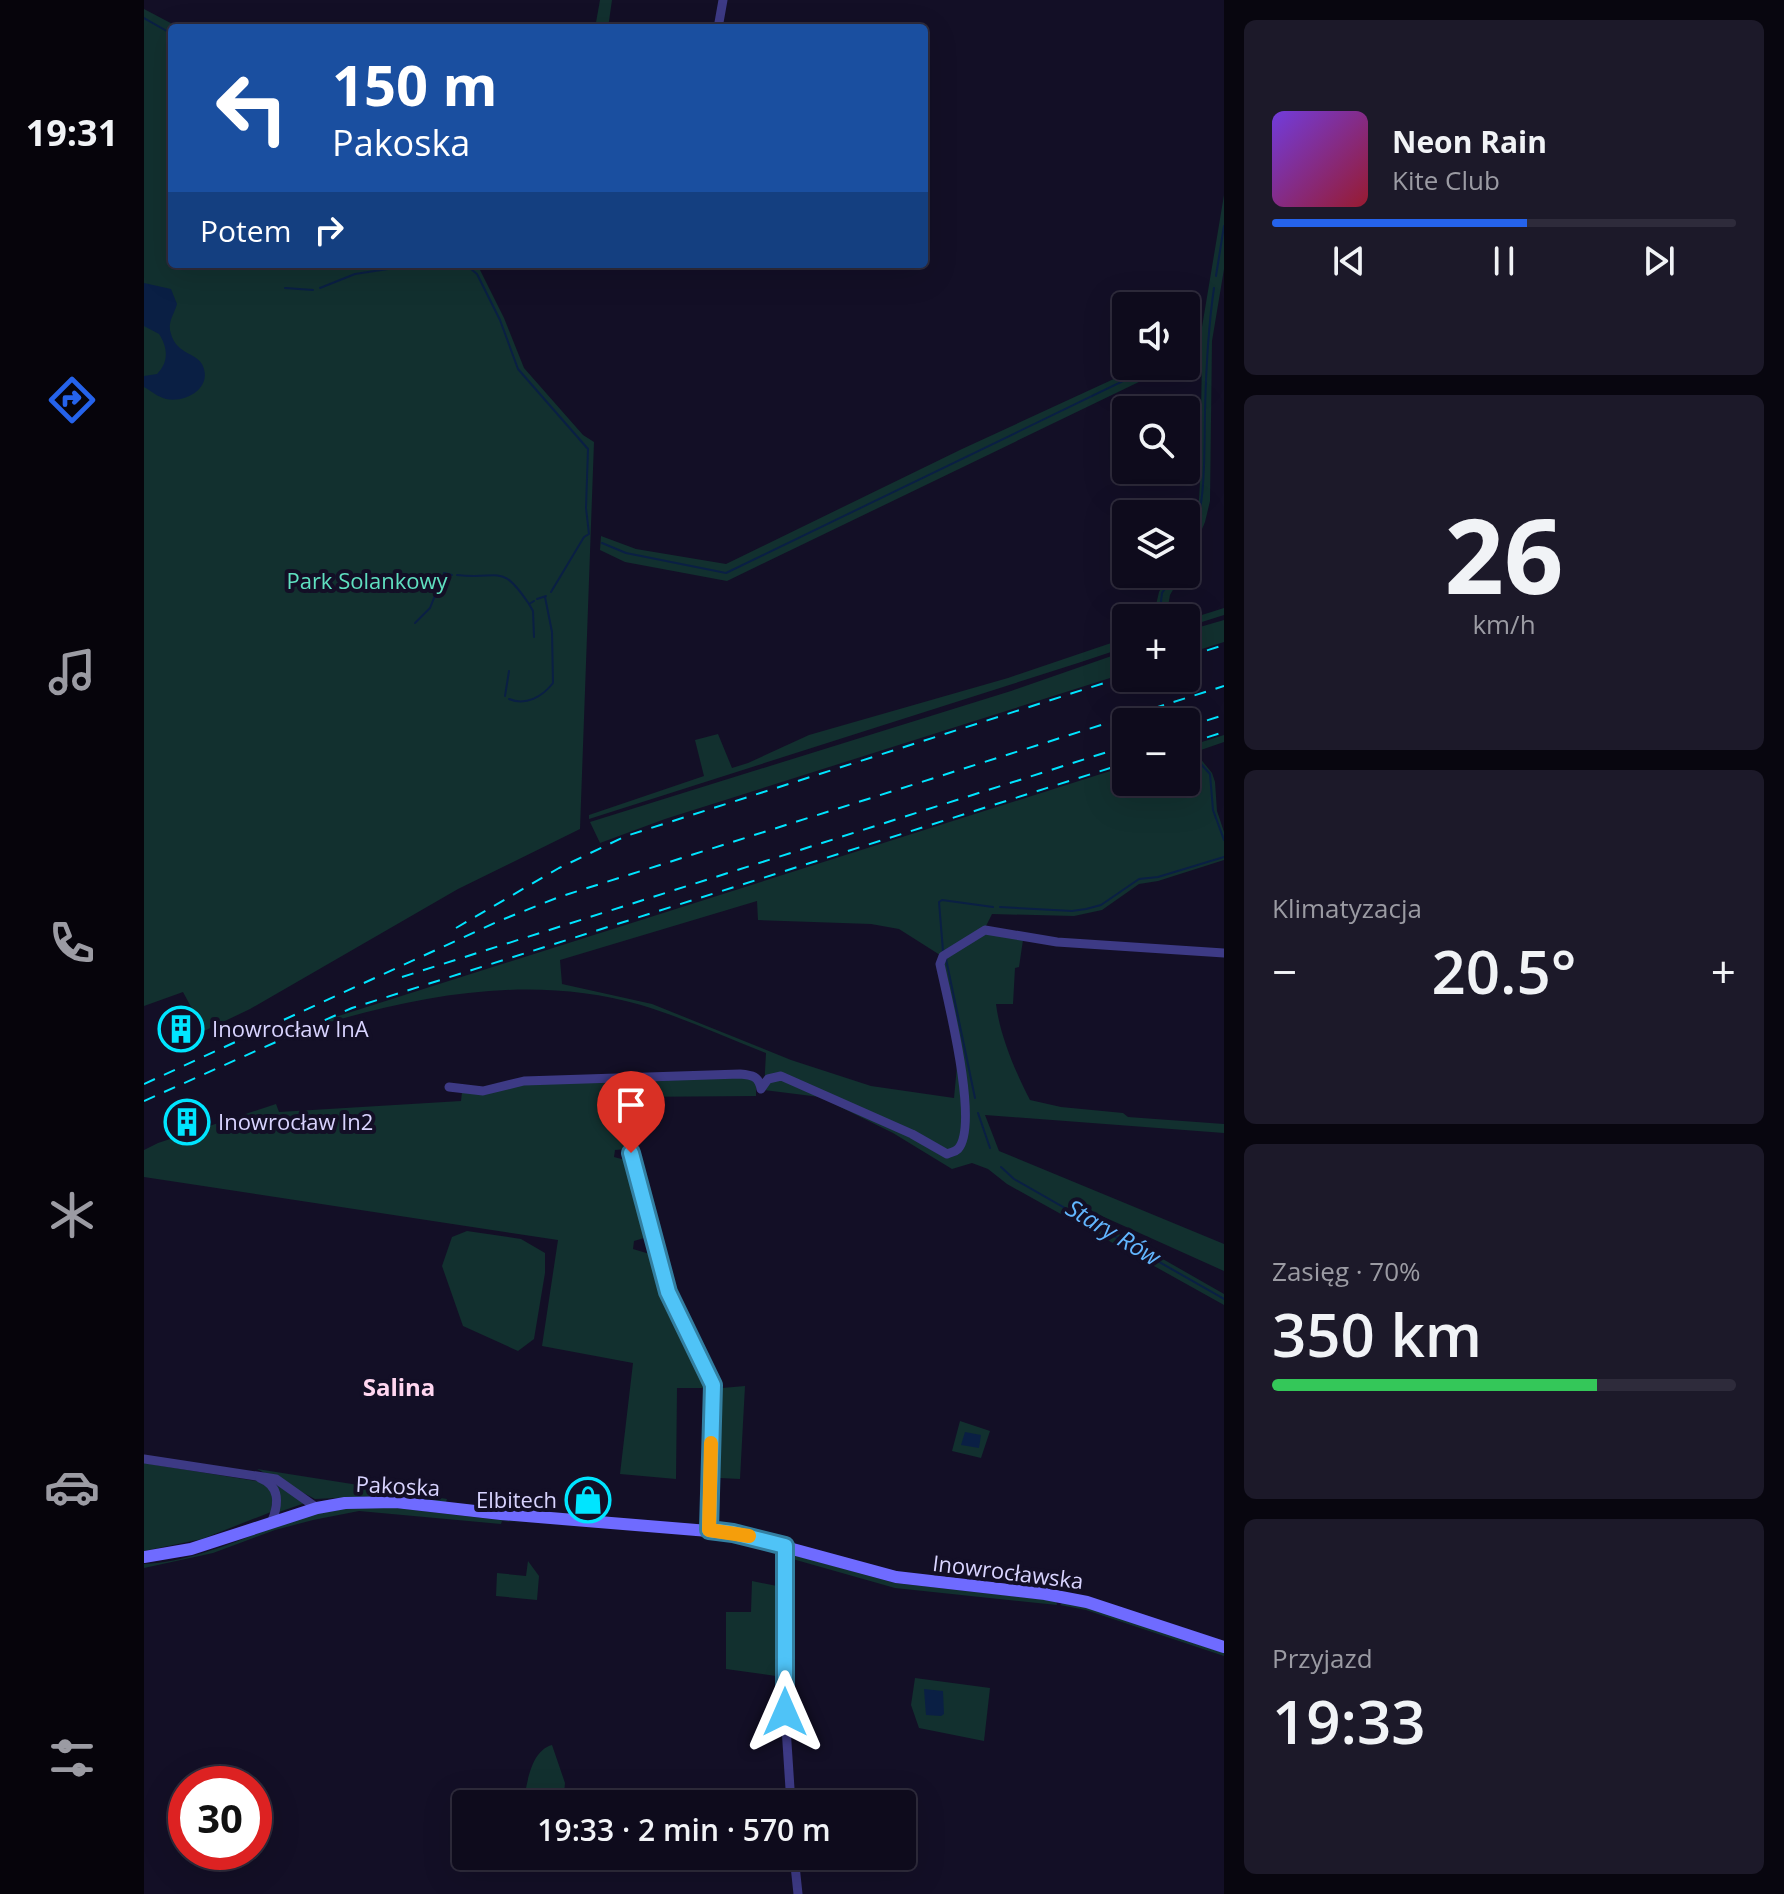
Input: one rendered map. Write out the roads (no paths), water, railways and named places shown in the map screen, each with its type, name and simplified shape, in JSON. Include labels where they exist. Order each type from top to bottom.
[{"type":"main road","name":"Pakoska","points":[[144,1557],[191,1549],[317,1508],[362,1502],[396,1502],[501,1514],[709,1530],[785,1546]]},
{"type":"main road","name":"Inowrocławska","points":[[785,1546],[896,1577],[1045,1594],[1087,1602],[1224,1647]]},
{"type":"street","points":[[719,24],[723,0]]},
{"type":"street","points":[[449,1087],[483,1091],[524,1081],[740,1074],[755,1077],[761,1089],[768,1079],[781,1076],[912,1134],[947,1154],[961,1145],[966,1105],[940,964],[943,956],[985,930],[1057,942],[1224,953]]},
{"type":"street","points":[[631,1153],[668,1292],[713,1385],[709,1530]]},
{"type":"street","points":[[144,1459],[276,1479],[317,1508]]},
{"type":"street","points":[[256,1476],[269,1482],[277,1496],[272,1521]]},
{"type":"street","points":[[785,1546],[785,1712],[790,1790]]},
{"type":"street","points":[[795,1870],[798,1894]]},
{"type":"water","points":[[144,283],[171,289],[177,304],[170,322],[171,334],[178,346],[198,359],[204,369],[203,383],[188,397],[166,399],[144,387],[144,376],[157,374],[164,365],[166,355],[159,334],[144,326]]},
{"type":"water","points":[[965,1432],[981,1435],[979,1448],[961,1445]]},
{"type":"water","points":[[924,1689],[943,1691],[944,1714],[926,1715]]},
{"type":"waterway","points":[[144,18],[168,32]]},
{"type":"waterway","name":"Stary Rów","points":[[1216,276],[1224,226]]},
{"type":"waterway","points":[[320,288],[355,274],[394,268]]},
{"type":"waterway","points":[[470,268],[477,274],[500,320],[518,369],[588,449],[586,508],[589,534],[584,537],[551,592]]},
{"type":"waterway","points":[[285,288],[313,290]]},
{"type":"waterway","name":"Stary Rów","points":[[1200,509],[1214,288]]},
{"type":"waterway","points":[[602,543],[626,553],[726,573],[1125,380]]},
{"type":"waterway","points":[[415,623],[430,608],[444,573],[452,575]]},
{"type":"waterway","points":[[457,575],[506,578],[529,604],[534,601]]},
{"type":"waterway","name":"Stary Rów","points":[[1161,604],[1165,588]]},
{"type":"waterway","points":[[537,599],[546,596]]},
{"type":"waterway","points":[[509,699],[533,699],[553,683],[552,632],[545,597]]},
{"type":"waterway","points":[[529,604],[533,611],[534,637]]},
{"type":"waterway","points":[[505,696],[509,671]]},
{"type":"waterway","name":"Stary Rów","points":[[1200,763],[1210,774],[1213,810],[1224,840]]},
{"type":"waterway","name":"Stary Rów","points":[[1000,907],[1086,909],[1101,905],[1139,879],[1158,877],[1224,857]]},
{"type":"waterway","name":"Stary Rów","points":[[943,951],[939,902],[993,907]]},
{"type":"waterway","name":"Stary Rów","points":[[946,959],[975,1098]]},
{"type":"waterway","name":"Stary Rów","points":[[978,1113],[990,1148]]},
{"type":"waterway","name":"Stary Rów","points":[[1001,1167],[1014,1179],[1224,1299]]},
{"type":"railway","points":[[1200,653],[1224,645]]},
{"type":"railway","points":[[456,928],[559,868],[626,836],[1112,680]]},
{"type":"railway","points":[[144,1084],[499,921],[559,897],[1224,686]]},
{"type":"railway","points":[[1200,723],[1224,715]]},
{"type":"railway","points":[[1200,740],[1224,732]]},
{"type":"railway","points":[[402,977],[1112,750]]},
{"type":"railway","points":[[144,1101],[352,1008],[1112,767]]},
{"type":"place","name":"Inowrocław InA","points":[[181,1029]]},
{"type":"place","name":"Inowrocław In2","points":[[187,1122]]},
{"type":"place","name":"Elbitech","points":[[588,1500]]},
{"type":"district","name":"Salina","points":[[399,1388]]},
{"type":"park label","name":"Park Solankowy","points":[[367,581]]}]
